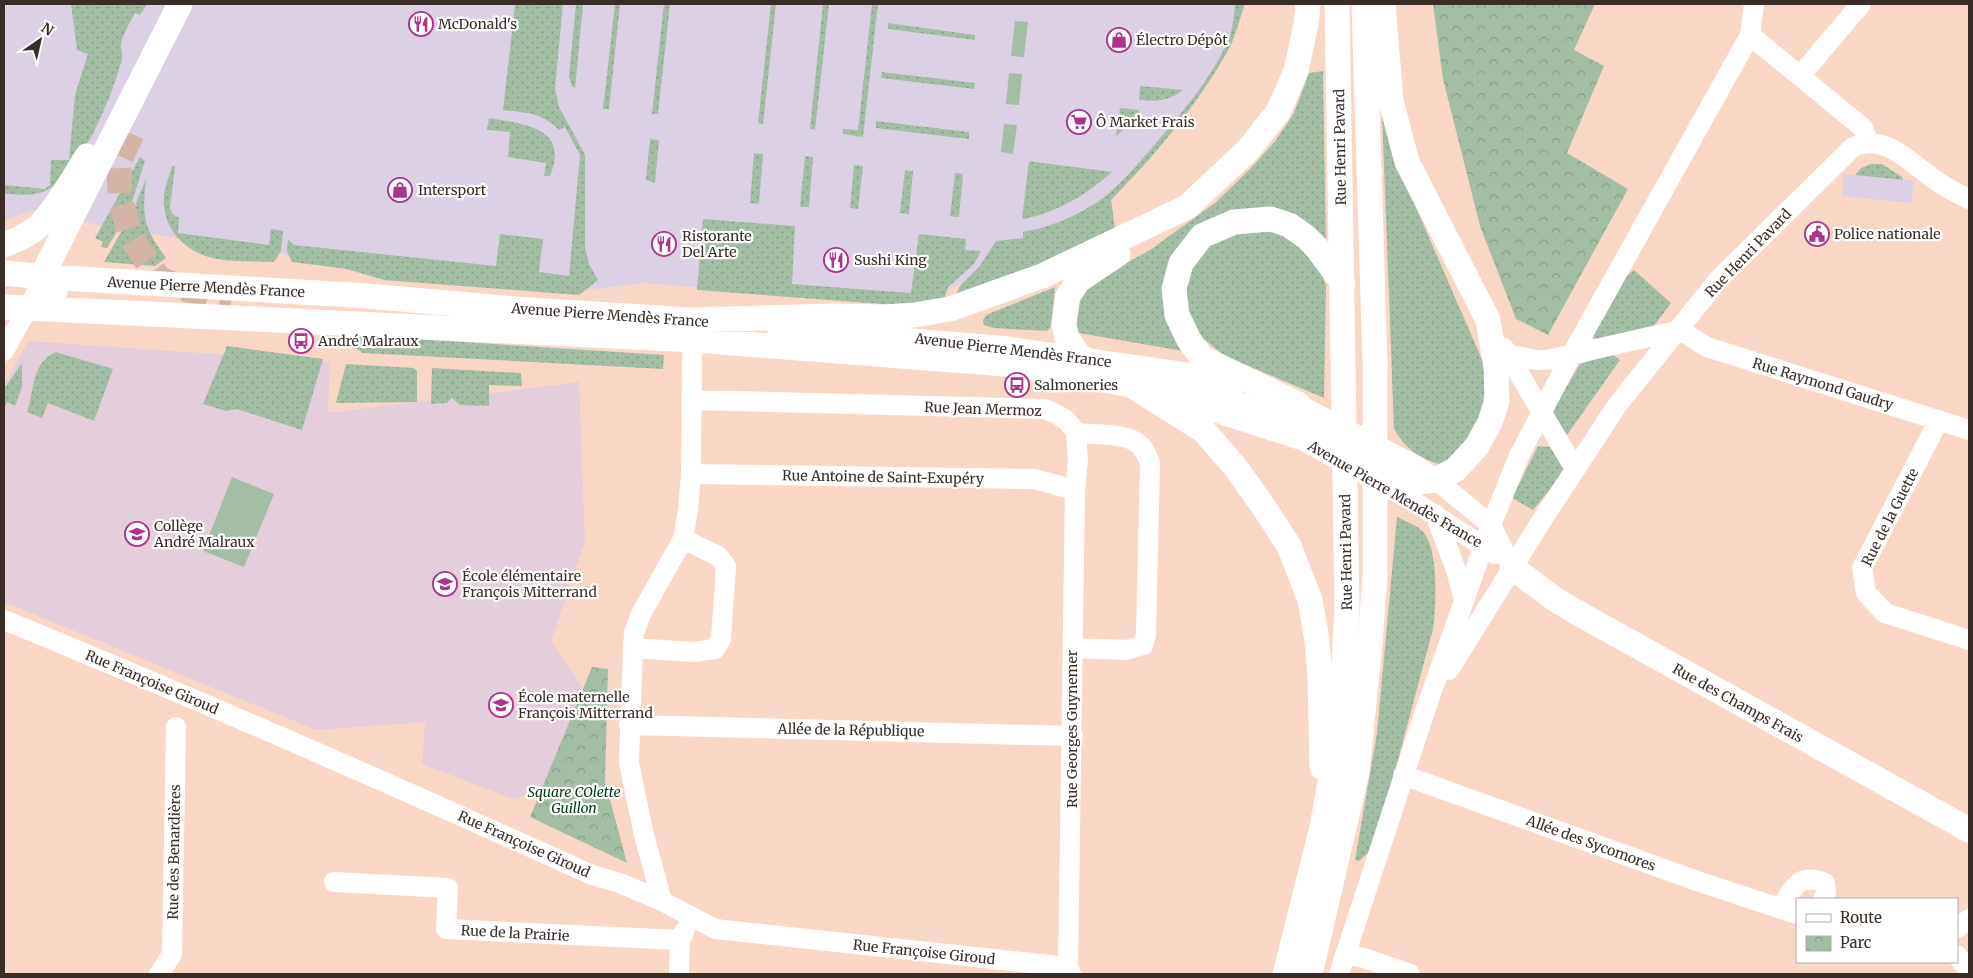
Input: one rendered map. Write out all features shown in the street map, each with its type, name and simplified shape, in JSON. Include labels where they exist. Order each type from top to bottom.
[{"type":"main road","points":[[4,245],[29,233],[40,224],[64,193],[90,152],[168,4]]},
{"type":"main road","points":[[69,310],[45,278],[47,266],[180,4]]},
{"type":"main road","points":[[132,134],[198,4]]},
{"type":"main road","points":[[1308,4],[1306,24],[1296,71],[1278,112],[1248,150],[1187,207],[1079,280],[1068,296],[1064,324],[1067,338],[1079,356],[1131,385],[1204,431],[1236,468],[1264,506],[1289,546],[1310,600],[1317,640],[1320,677],[1322,827]]},
{"type":"main road","name":"Rue Henri Pavard","points":[[1285,974],[1322,827],[1341,721],[1347,606],[1337,4]]},
{"type":"main road","name":"Rue Henri Pavard","points":[[1310,974],[1357,772],[1370,644],[1374,576],[1375,364],[1364,4]]},
{"type":"main road","points":[[1343,283],[1306,237],[1289,225],[1271,219],[1234,222],[1202,236],[1181,263],[1174,290],[1177,315],[1188,340],[1202,358],[1300,423],[1425,489],[1456,470],[1477,446],[1490,422],[1496,401],[1496,367],[1488,320],[1407,162],[1391,101],[1383,4]]},
{"type":"main road","points":[[692,330],[833,316],[886,317],[914,315],[950,309],[1042,276],[1187,207]]},
{"type":"main road","name":"Avenue Pierre Mendès France","points":[[4,273],[45,278],[367,296],[515,309],[1004,364],[1131,385],[1215,396],[1300,423]]},
{"type":"main road","points":[[231,303],[476,321],[572,334]]},
{"type":"main road","name":"Avenue Pierre Mendès France","points":[[15,308],[572,334],[692,330]]},
{"type":"main road","name":"Rue des Champs Frais","points":[[1517,558],[1556,600],[1969,830]]},
{"type":"street","name":"Rue Henri Pavard","points":[[1339,974],[1427,705],[1491,525],[1519,456],[1572,354],[1750,35],[1754,4]]},
{"type":"street","points":[[1800,76],[1861,4]]},
{"type":"street","points":[[1750,35],[1864,128],[1869,142],[1883,144],[1896,150],[1940,184],[1969,199]]},
{"type":"street","name":"Rue Henri Pavard","points":[[1427,705],[1517,558],[1618,404],[1680,330],[1719,279],[1853,147],[1869,142]]},
{"type":"street","points":[[4,350],[15,308],[45,278]]},
{"type":"street","points":[[1488,320],[1575,469]]},
{"type":"street","points":[[662,901],[644,835],[629,762],[633,648],[634,633],[641,614],[683,539],[688,511],[690,474],[692,330]]},
{"type":"street","name":"Avenue Pierre Mendès France","points":[[692,330],[1003,346],[1211,376],[1300,423]]},
{"type":"street","points":[[1508,354],[1536,360],[1547,360],[1680,330]]},
{"type":"street","name":"Rue Raymond Gaudry","points":[[1680,330],[1707,347],[1969,430]]},
{"type":"street","name":"Rue Jean Mermoz","points":[[691,400],[1046,409],[1069,422],[1076,434]]},
{"type":"street","name":"Rue de la Guette","points":[[1940,420],[1862,568],[1866,594],[1884,613],[1969,640]]},
{"type":"street","points":[[1073,648],[1126,650],[1143,644],[1146,634],[1150,463],[1145,451],[1135,441],[1121,437],[1076,434]]},
{"type":"street","name":"Rue Georges Guynemer","points":[[1066,972],[1073,736],[1075,490],[1078,459],[1076,434]]},
{"type":"street","name":"Rue Antoine de Saint-Exupéry","points":[[690,474],[1034,479],[1075,490]]},
{"type":"street","points":[[1425,489],[1456,570],[1464,600]]},
{"type":"street","name":"Avenue Pierre Mendès France","points":[[1425,489],[1491,525],[1517,558]]},
{"type":"street","name":"Avenue Pierre Mendès France","points":[[1425,489],[1484,546],[1517,558]]},
{"type":"street","points":[[633,648],[693,652],[715,649],[721,640],[726,566],[718,556],[683,539]]},
{"type":"street","name":"Rue Françoise Giroud","points":[[4,620],[414,794],[592,875],[662,901],[715,929],[1066,972]]},
{"type":"street","name":"Allée de la République","points":[[630,725],[1073,736]]},
{"type":"street","name":"Rue des Benardières","points":[[159,974],[172,954],[176,726]]},
{"type":"street","name":"Allée des Sycomores","points":[[1403,775],[1788,912],[1797,882],[1804,879],[1815,879],[1824,883],[1826,893],[1824,898]]},
{"type":"street","name":"Rue de la Prairie","points":[[334,882],[448,888],[446,929],[680,940]]},
{"type":"street","points":[[679,974],[680,940],[692,917]]},
{"type":"street","points":[[1958,927],[1969,918]]},
{"type":"street","points":[[1345,954],[1364,958],[1410,974]]},
{"type":"street","points":[[1958,956],[1969,972]]},
{"type":"shaded area","points":[[4,4],[1245,4],[1227,53],[1191,107],[1145,165],[1111,200],[984,272],[936,295],[888,303],[645,283],[568,292],[386,281],[307,258],[106,227],[38,209],[4,220]]},
{"type":"shaded area","points":[[1844,174],[1914,181],[1911,203],[1842,196]]},
{"type":"shaded area","points":[[28,341],[330,362],[328,413],[579,382],[585,542],[551,641],[583,689],[543,786],[515,800],[422,764],[425,722],[316,730],[4,602],[4,386]]},
{"type":"green space","points":[[71,4],[147,4],[140,15],[135,13],[125,32],[121,44],[122,59],[111,92],[93,133],[71,169],[58,183],[40,193],[25,195],[4,194],[4,185],[45,189],[50,185],[51,160],[69,160],[75,95],[88,54],[77,50]]},
{"type":"green space","points":[[515,4],[563,4],[555,88],[559,107],[585,155],[585,247],[589,264],[598,280],[579,295],[385,280],[347,269],[292,262],[287,252],[288,239],[294,245],[496,266],[500,234],[543,239],[539,272],[569,276],[580,155],[565,127],[559,130],[539,117],[503,110]]},
{"type":"green space","points":[[576,4],[583,4],[575,89],[569,76]]},
{"type":"green space","points":[[615,4],[620,4],[609,109],[603,109]]},
{"type":"green space","points":[[664,4],[670,4],[658,114],[652,114]]},
{"type":"green space","points":[[771,4],[776,4],[763,124],[758,123]]},
{"type":"green space","points":[[823,4],[829,4],[815,130],[810,129]]},
{"type":"green space","points":[[872,4],[878,4],[863,137],[843,134],[843,129],[858,130]]},
{"type":"green space","points":[[1235,4],[1245,4],[1232,43],[1214,74],[1173,131],[1111,200],[1115,229],[1033,271],[954,299],[960,286],[979,267],[996,241],[1023,238],[1023,232],[1055,224],[1075,215],[1103,198],[1128,175],[1183,111],[1221,56],[1230,36]]},
{"type":"green space","points":[[1433,4],[1595,4],[1574,50],[1604,66],[1567,153],[1628,189],[1548,335],[1516,319],[1480,226],[1443,79]]},
{"type":"green space","points":[[1015,21],[1028,22],[1024,57],[1011,56]]},
{"type":"green space","points":[[888,23],[975,35],[975,40],[888,29]]},
{"type":"green space","points":[[1323,71],[1326,241],[1224,213],[1164,304],[1171,332],[1183,351],[1073,332],[1079,296],[1087,285],[1150,250],[1215,203],[1251,168],[1276,140],[1294,113],[1309,73]]},
{"type":"green space","points":[[882,72],[975,83],[974,89],[881,78]]},
{"type":"green space","points":[[1009,73],[1022,74],[1019,105],[1006,104]]},
{"type":"green space","points":[[1140,86],[1183,90],[1167,99],[1145,101],[1139,100]]},
{"type":"green space","points":[[1120,108],[1139,110],[1139,117],[1116,136]]},
{"type":"green space","points":[[1382,114],[1410,194],[1484,364],[1486,386],[1478,425],[1460,453],[1439,464],[1418,455],[1403,442],[1394,429]]},
{"type":"green space","points":[[489,118],[529,126],[549,138],[554,147],[555,160],[550,176],[544,176],[546,163],[508,157],[510,132],[487,130]]},
{"type":"green space","points":[[876,121],[969,132],[969,139],[876,128]]},
{"type":"green space","points":[[1004,124],[1017,125],[1013,154],[1001,152]]},
{"type":"green space","points":[[650,139],[659,140],[655,183],[646,180]]},
{"type":"green space","points":[[754,153],[763,154],[759,204],[750,203]]},
{"type":"green space","points":[[805,156],[813,157],[809,207],[800,207]]},
{"type":"green space","points":[[140,157],[145,161],[129,211],[107,248],[101,247],[103,242],[95,238]]},
{"type":"green space","points":[[1029,161],[1112,172],[1092,188],[1059,208],[1022,219]]},
{"type":"green space","points":[[1871,164],[1882,164],[1902,177],[1903,180],[1855,175],[1861,168]]},
{"type":"green space","points":[[854,165],[863,166],[858,209],[850,208]]},
{"type":"green space","points":[[172,166],[175,166],[170,208],[172,214],[179,218],[178,233],[269,245],[271,229],[283,231],[281,251],[274,262],[217,259],[205,256],[185,245],[171,228],[164,207],[164,195]]},
{"type":"green space","points":[[905,170],[913,171],[909,214],[900,213]]},
{"type":"green space","points":[[955,173],[963,174],[959,217],[950,216]]},
{"type":"green space","points":[[146,179],[144,203],[146,221],[153,238],[166,258],[155,266],[104,262],[133,211]]},
{"type":"green space","points":[[703,219],[795,226],[792,284],[911,293],[919,234],[966,239],[965,250],[981,251],[974,264],[948,287],[944,300],[909,306],[697,290]]},
{"type":"green space","points":[[1253,227],[1288,236],[1318,264],[1326,286],[1324,398],[1225,356],[1191,329],[1185,289],[1195,259],[1205,246]]},
{"type":"green space","points":[[1634,270],[1671,303],[1654,326],[1597,340],[1591,336],[1626,277]]},
{"type":"green space","points":[[1055,287],[1051,326],[1047,331],[993,328],[984,325],[983,320],[986,315]]},
{"type":"green space","points":[[340,334],[664,355],[663,369],[363,353],[340,338]]},
{"type":"green space","points":[[227,346],[323,359],[302,430],[237,409],[226,411],[203,404]]},
{"type":"green space","points":[[56,352],[113,369],[94,421],[48,403],[42,418],[27,412],[38,370],[48,357]]},
{"type":"green space","points":[[1612,354],[1620,360],[1567,435],[1549,416],[1580,364]]},
{"type":"green space","points":[[22,363],[22,387],[15,406],[7,402],[6,405],[4,404],[4,389]]},
{"type":"green space","points":[[346,364],[414,368],[417,371],[417,402],[336,403]]},
{"type":"green space","points":[[432,368],[521,373],[522,386],[489,385],[489,406],[460,405],[452,398],[447,403],[431,404]]},
{"type":"green space","points":[[1538,446],[1550,447],[1565,471],[1533,510],[1512,498]]},
{"type":"green space","points":[[232,477],[274,494],[244,567],[203,551]]},
{"type":"green space","points":[[1397,517],[1419,528],[1429,542],[1435,580],[1433,629],[1381,823],[1370,851],[1359,861],[1355,860],[1377,733]]},
{"type":"green space","name":"Square COlette Guillon","points":[[592,667],[608,669],[605,781],[627,863],[530,817]]},
{"type":"tunnel","points":[[132,134],[119,162],[120,199],[131,236],[160,279],[209,298],[231,303]]},
{"type":"place","name":"McDonald's","points":[[421,24]]},
{"type":"place","name":"Électro Dépôt","points":[[1119,40]]},
{"type":"place","name":"Ô Market Frais","points":[[1079,122]]},
{"type":"place","name":"Intersport","points":[[400,190]]},
{"type":"place","name":"Police nationale","points":[[1817,234]]},
{"type":"place","name":"Ristorante Del Arte","points":[[664,244]]},
{"type":"place","name":"Sushi King","points":[[836,260]]},
{"type":"place","name":"André Malraux","points":[[301,341]]},
{"type":"place","name":"Salmoneries","points":[[1017,385]]},
{"type":"place","name":"Collège André Malraux","points":[[137,534]]},
{"type":"place","name":"École élémentaire François Mitterrand","points":[[445,584]]},
{"type":"place","name":"École maternelle François Mitterrand","points":[[501,705]]}]
